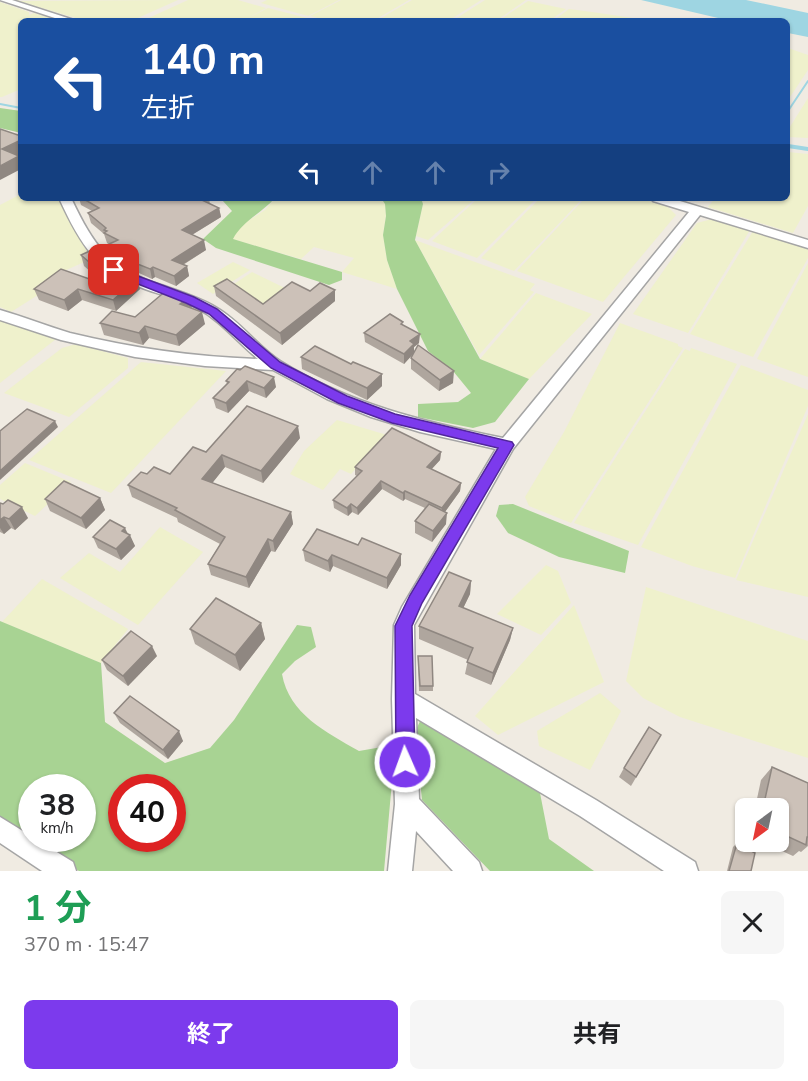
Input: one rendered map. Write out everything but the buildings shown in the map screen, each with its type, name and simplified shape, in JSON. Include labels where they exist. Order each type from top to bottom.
[{"type":"street","points":[[3,0],[63,18]]},
{"type":"street","points":[[67,201],[93,249],[103,262],[131,278],[190,300],[213,312],[275,365],[342,400],[392,419],[507,445]]},
{"type":"street","points":[[667,201],[808,244]]},
{"type":"street","points":[[400,871],[407,804],[403,699],[404,626],[415,600],[507,445],[697,210]]},
{"type":"street","points":[[0,315],[96,344],[149,355],[275,365]]},
{"type":"street","points":[[403,699],[588,808],[686,871]]},
{"type":"street","points":[[407,804],[470,871]]},
{"type":"street","points":[[0,829],[64,871]]},
{"type":"green space","points":[[15,0],[178,0],[138,18],[76,18]]},
{"type":"green space","points":[[188,0],[238,0],[266,8],[248,18],[149,18]]},
{"type":"green space","points":[[267,0],[339,0],[308,16],[261,3]]},
{"type":"green space","points":[[341,0],[409,0],[378,18],[310,16]]},
{"type":"green space","points":[[412,0],[481,0],[453,18],[381,18]]},
{"type":"green space","points":[[485,0],[526,0],[500,18],[457,18]]},
{"type":"green space","points":[[528,1],[566,9],[553,18],[502,18]]},
{"type":"green space","points":[[0,2],[29,12],[29,15],[34,13],[51,18],[18,18],[18,90],[0,97]]},
{"type":"green space","points":[[268,8],[307,18],[248,18]]},
{"type":"green space","points":[[569,9],[633,18],[557,18]]},
{"type":"green space","points":[[790,49],[808,55],[808,70],[790,97]]},
{"type":"green space","points":[[808,98],[808,138],[790,137],[790,127]]},
{"type":"green space","points":[[0,108],[18,111],[18,132],[0,128]]},
{"type":"green space","points":[[790,152],[808,154],[808,206],[793,233],[708,207],[713,201],[790,201]]},
{"type":"green space","points":[[18,196],[18,201],[60,201],[91,259],[64,271],[38,295],[11,312],[0,307],[0,205]]},
{"type":"green space","points":[[223,201],[272,201],[247,222],[233,239],[342,272],[342,280],[329,285],[216,248],[203,239],[232,211]]},
{"type":"green space","points":[[272,201],[383,201],[386,216],[383,235],[387,260],[397,289],[342,272],[354,258],[314,247],[301,259],[232,239],[240,226],[265,210]]},
{"type":"green space","points":[[383,201],[422,201],[415,240],[480,359],[529,379],[495,422],[473,428],[418,417],[418,404],[458,402],[471,393],[453,371],[428,351],[397,289],[387,260],[383,235],[385,204]]},
{"type":"green space","points":[[422,201],[473,201],[428,240],[416,236]]},
{"type":"green space","points":[[475,201],[534,201],[477,258],[432,241]]},
{"type":"green space","points":[[537,201],[580,201],[514,271],[481,258]]},
{"type":"green space","points":[[582,201],[649,201],[668,207],[676,215],[603,302],[517,271]]},
{"type":"green space","points":[[712,219],[750,230],[688,333],[633,314],[697,223]]},
{"type":"green space","points":[[753,231],[808,248],[808,258],[753,357],[690,334]]},
{"type":"green space","points":[[415,240],[535,284],[530,290],[534,292],[479,355]]},
{"type":"green space","points":[[233,262],[250,270],[213,294],[197,283]]},
{"type":"green space","points":[[808,263],[808,377],[757,359]]},
{"type":"green space","points":[[252,272],[289,290],[263,307],[231,286]]},
{"type":"green space","points":[[536,293],[592,314],[529,379],[480,359]]},
{"type":"green space","points":[[0,320],[56,339],[0,383]]},
{"type":"green space","points":[[620,323],[678,344],[683,348],[571,523],[529,506],[525,497],[564,432]]},
{"type":"green space","points":[[76,344],[128,358],[128,368],[69,417],[4,393],[62,348]]},
{"type":"green space","points":[[691,348],[737,364],[638,545],[574,523],[685,349],[690,351]]},
{"type":"green space","points":[[141,362],[226,371],[111,493],[29,460]]},
{"type":"green space","points":[[741,365],[808,390],[808,406],[735,578],[692,566],[641,547]]},
{"type":"green space","points":[[808,414],[808,597],[736,580]]},
{"type":"green space","points":[[337,420],[387,435],[351,474],[340,469],[323,490],[290,474],[304,451]]},
{"type":"green space","points":[[25,463],[71,482],[35,516],[0,499],[0,485]]},
{"type":"green space","points":[[513,504],[629,551],[625,573],[559,557],[508,533],[496,516],[499,505]]},
{"type":"green space","points":[[160,527],[203,552],[138,625],[60,578],[89,553],[120,572]]},
{"type":"green space","points":[[546,565],[558,571],[571,603],[541,635],[497,614]]},
{"type":"green space","points":[[42,579],[128,629],[101,663],[2,622]]},
{"type":"green space","points":[[646,587],[808,641],[808,758],[680,717],[643,698],[626,681]]},
{"type":"green space","points":[[574,605],[604,682],[498,735],[475,716]]},
{"type":"green space","points":[[0,621],[101,663],[105,722],[165,763],[210,748],[234,720],[297,625],[311,627],[316,647],[295,661],[282,674],[292,700],[322,729],[359,751],[382,747],[393,770],[384,871],[79,871],[49,852],[96,852],[96,774],[18,774],[18,832],[0,821]]},
{"type":"green space","points":[[600,693],[621,711],[590,770],[539,746],[537,731]]},
{"type":"green space","points":[[421,719],[540,793],[549,839],[594,871],[490,871],[422,800],[415,732]]},
{"type":"water","points":[[641,0],[746,0],[808,13],[808,37],[790,33],[790,18],[718,18]]},
{"type":"waterway","points":[[790,108],[808,81]]},
{"type":"waterway","points":[[0,104],[18,107]]},
{"type":"waterway","points":[[790,146],[808,149]]},
{"type":"route","points":[[114,270],[190,300],[213,312],[232,325],[275,365],[342,400],[392,419],[507,445],[415,600],[404,626],[405,762]]}]
